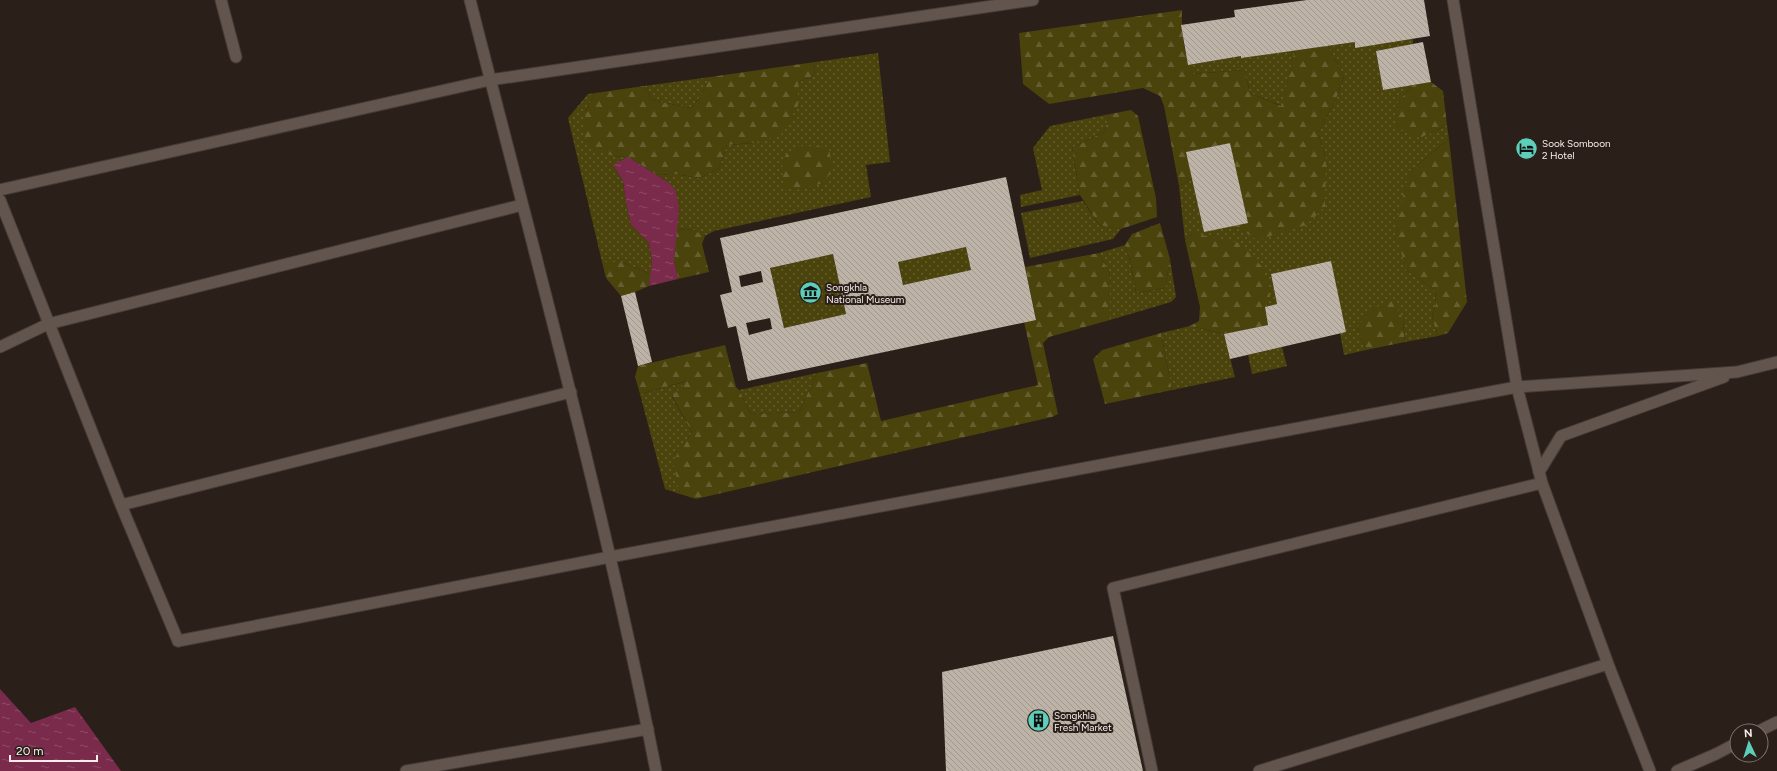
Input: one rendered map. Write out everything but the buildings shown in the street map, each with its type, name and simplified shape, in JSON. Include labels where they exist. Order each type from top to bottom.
[{"type":"street","points":[[221,0],[236,57]]},
{"type":"street","points":[[470,0],[571,392],[610,557],[656,771]]},
{"type":"street","points":[[0,190],[490,80],[1033,0]]},
{"type":"street","points":[[1453,0],[1517,388],[1541,477],[1608,664],[1650,771]]},
{"type":"street","points":[[0,200],[121,505],[178,641],[610,557],[1517,388],[1737,372]]},
{"type":"street","points":[[0,347],[48,324],[522,206]]},
{"type":"street","points":[[1152,771],[1113,588],[1541,477],[1561,436],[1737,372],[1777,362]]},
{"type":"street","points":[[121,505],[571,392]]},
{"type":"street","points":[[1258,771],[1608,664]]},
{"type":"street","points":[[406,771],[648,729]]},
{"type":"street","points":[[1677,771],[1729,747]]},
{"type":"green space","points":[[1182,10],[1184,43],[1187,59],[1193,74],[1244,70],[1250,93],[1281,106],[1295,50],[1328,46],[1344,77],[1336,99],[1318,133],[1326,159],[1325,207],[1306,225],[1257,240],[1234,225],[1245,223],[1230,143],[1187,152],[1193,179],[1179,186],[1164,106],[1160,96],[1143,88],[1049,104],[1023,84],[1019,33]]},
{"type":"green space","points":[[1413,38],[1413,44],[1376,51],[1383,90],[1413,85],[1398,102],[1420,138],[1447,125],[1449,139],[1409,172],[1406,270],[1435,291],[1436,303],[1432,318],[1438,336],[1405,342],[1403,320],[1357,327],[1366,350],[1344,355],[1340,333],[1346,332],[1330,262],[1271,274],[1277,304],[1265,307],[1193,233],[1185,240],[1179,186],[1193,179],[1204,232],[1234,225],[1326,159],[1318,133],[1336,99],[1344,77],[1328,46],[1355,42],[1355,47]]},
{"type":"green space","points":[[1295,50],[1282,106],[1250,93],[1244,70],[1193,74],[1188,65],[1241,56],[1241,58]]},
{"type":"green space","points":[[878,53],[890,162],[866,165],[871,197],[714,231],[705,236],[694,230],[676,229],[679,209],[668,182],[657,175],[674,174],[700,178],[719,168],[727,145],[753,143],[798,106],[798,82],[814,76],[815,62]]},
{"type":"green space","points":[[815,62],[814,76],[798,82],[798,106],[781,135],[753,143],[727,145],[719,168],[700,178],[674,174],[657,175],[628,157],[614,156],[591,150],[583,132],[586,111],[595,93],[644,86],[652,100],[691,108],[701,96],[710,77]]},
{"type":"green space","points":[[710,77],[701,96],[691,108],[652,100],[644,86]]},
{"type":"green space","points":[[1431,82],[1443,91],[1447,125],[1420,138],[1396,127],[1398,102],[1413,85]]},
{"type":"green space","points":[[595,93],[586,111],[614,156],[628,157],[613,165],[623,181],[631,225],[649,243],[652,261],[651,274],[621,262],[602,262],[568,118],[588,94]]},
{"type":"green space","points":[[1131,110],[1138,116],[1156,198],[1157,217],[1121,229],[1099,225],[1080,195],[1072,148],[1104,132],[1110,114]]},
{"type":"green space","points":[[1110,114],[1104,132],[1072,148],[1080,195],[1021,207],[1020,195],[1042,190],[1033,148],[1050,126]]},
{"type":"green space","points":[[1449,139],[1467,302],[1448,333],[1438,336],[1432,318],[1436,303],[1435,291],[1406,270],[1395,229],[1409,172]]},
{"type":"green space","points":[[802,146],[829,147],[832,169],[824,183],[796,190],[783,188],[782,160],[789,152]]},
{"type":"green space","points":[[1083,201],[1099,225],[1121,229],[1113,239],[1030,258],[1021,213]]},
{"type":"green space","points":[[1160,223],[1170,259],[1165,288],[1136,293],[1131,264],[1125,245],[1132,234]]},
{"type":"green space","points":[[676,229],[694,230],[705,236],[702,244],[709,272],[678,279],[674,260]]},
{"type":"green space","points":[[1193,233],[1240,243],[1264,269],[1270,297],[1265,307],[1268,325],[1224,334],[1190,326],[1199,321],[1200,307],[1185,240]]},
{"type":"green space","points":[[1125,245],[1131,264],[1136,293],[1165,288],[1170,259],[1176,297],[1171,302],[1110,320],[1110,274],[1099,253]]},
{"type":"green space","points":[[966,247],[971,270],[903,285],[898,262]]},
{"type":"green space","points":[[1099,253],[1110,274],[1110,320],[1049,337],[1043,343],[1058,414],[1052,417],[696,499],[680,494],[673,461],[692,432],[672,396],[687,381],[640,394],[635,377],[638,366],[725,345],[736,387],[751,414],[799,412],[817,373],[867,363],[881,421],[1038,385],[1024,322],[1036,319],[1025,267]]},
{"type":"green space","points":[[833,254],[846,314],[784,328],[770,268]]},
{"type":"green space","points":[[602,262],[621,262],[651,274],[649,286],[621,296],[606,278]]},
{"type":"green space","points":[[1393,299],[1403,320],[1405,342],[1366,350],[1357,327],[1373,309]]},
{"type":"green space","points":[[1190,326],[1224,334],[1235,377],[1172,390],[1161,333]]},
{"type":"green space","points":[[1161,333],[1172,390],[1105,404],[1093,359],[1102,350]]},
{"type":"green space","points":[[1282,347],[1287,366],[1252,374],[1248,355]]},
{"type":"green space","points":[[817,373],[799,412],[751,414],[739,390]]},
{"type":"green space","points":[[688,381],[672,397],[692,432],[674,461],[680,494],[665,489],[640,394]]},
{"type":"water","points":[[628,157],[668,182],[676,191],[679,209],[674,260],[678,279],[649,286],[652,261],[649,243],[631,225],[623,181],[613,165]]},
{"type":"water","points":[[0,689],[31,723],[75,707],[121,771],[0,771]]},
{"type":"place","name":"Sook Somboon 2 Hotel","points":[[1527,149]]},
{"type":"place","name":"Songkhla National Museum","points":[[811,293]]},
{"type":"place","name":"Songkhla Fresh Market","points":[[1038,721]]}]
